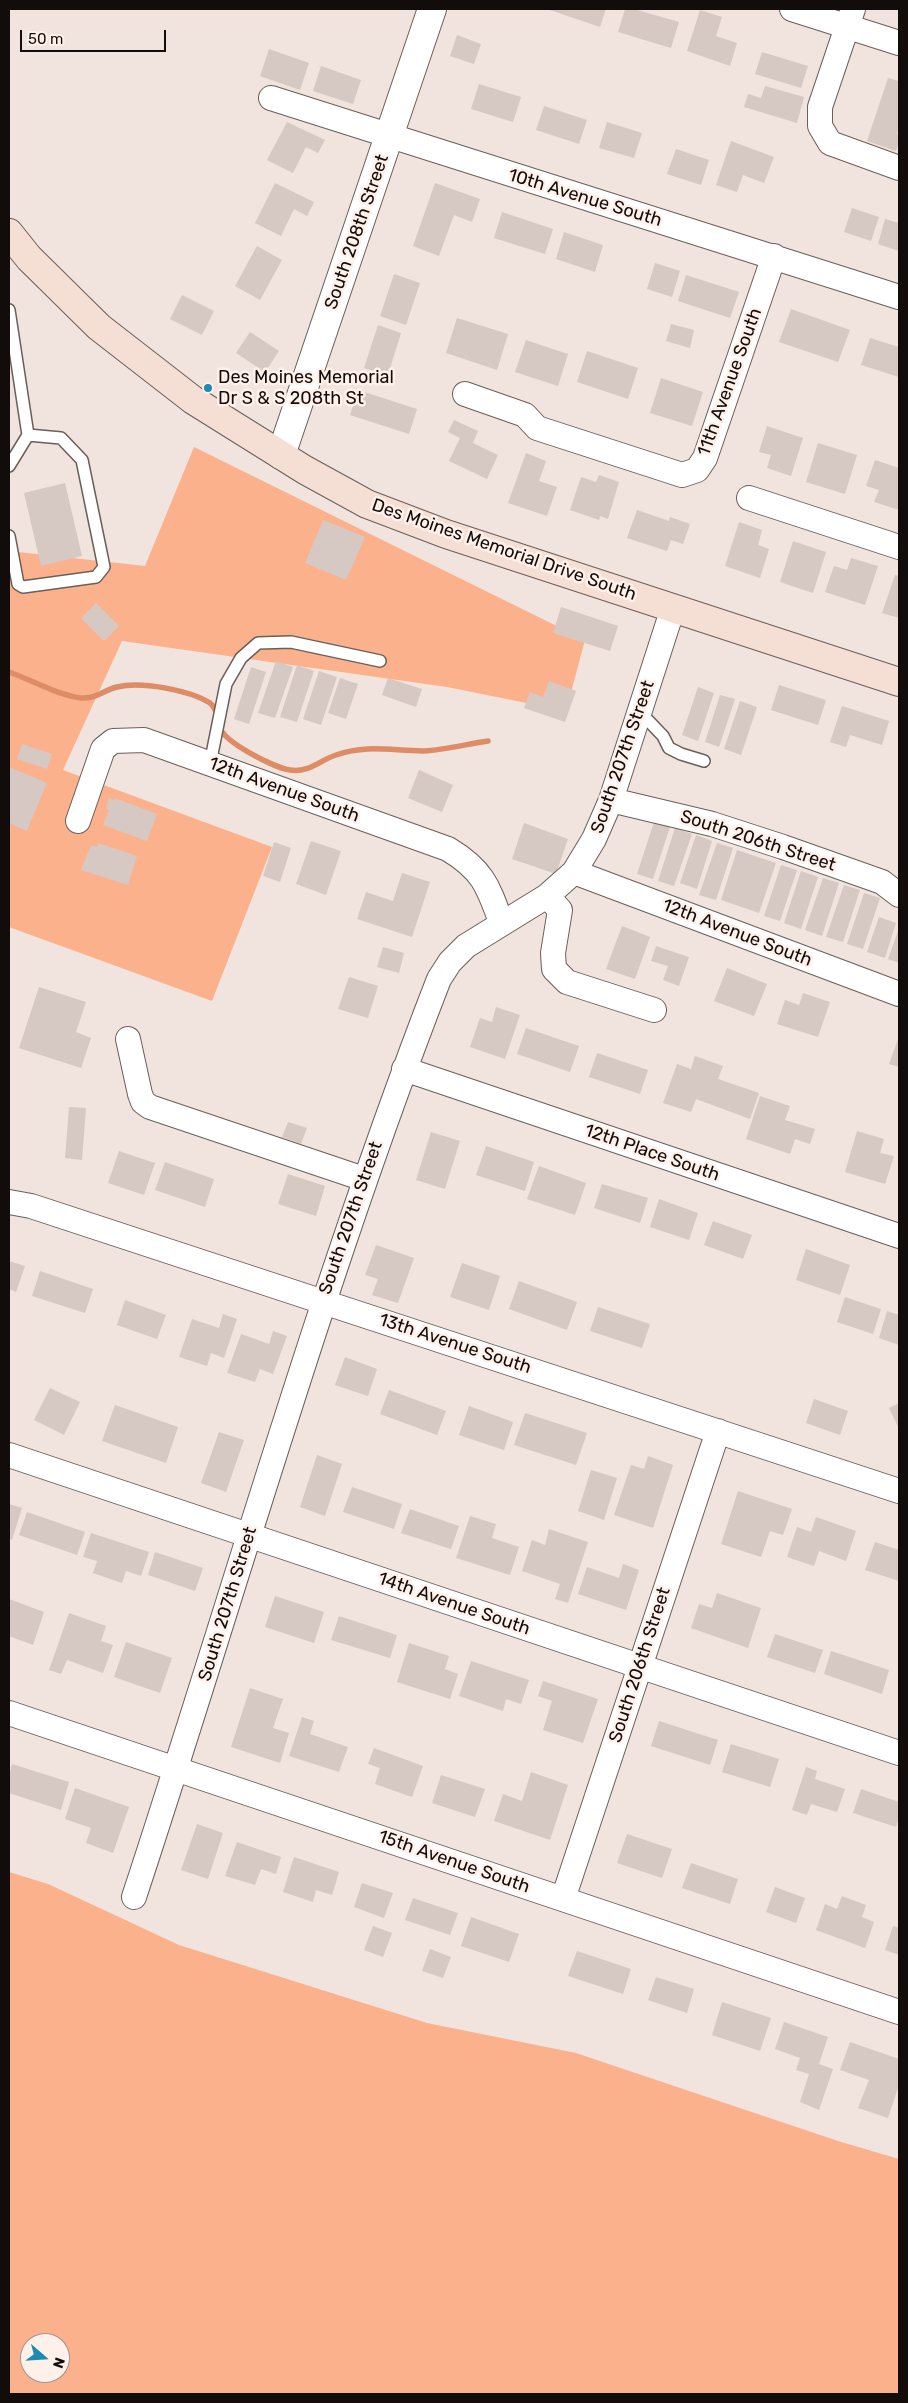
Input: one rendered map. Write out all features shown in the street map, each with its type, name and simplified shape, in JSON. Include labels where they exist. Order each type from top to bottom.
[{"type":"main road","name":"Des Moines Memorial Drive South","points":[[9,232],[29,258],[99,327],[193,400],[281,455],[367,504],[446,534],[899,682]]},
{"type":"street","name":"South 208th Street","points":[[281,455],[432,9]]},
{"type":"street","points":[[792,9],[850,17],[899,43]]},
{"type":"street","points":[[850,17],[820,107],[820,126],[830,143],[899,168]]},
{"type":"street","name":"10th Avenue South","points":[[271,98],[899,297]]},
{"type":"street","name":"11th Avenue South","points":[[466,394],[525,415],[537,428],[555,434],[682,475],[697,470],[705,458],[774,256]]},
{"type":"street","points":[[749,498],[899,547]]},
{"type":"street","name":"South 207th Street","points":[[134,1897],[323,1301],[364,1178],[439,979],[450,962],[466,946],[501,922],[547,896],[574,872],[594,839],[611,800],[674,608]]},
{"type":"street","name":"12th Avenue South","points":[[78,821],[103,749],[114,741],[144,740],[448,849],[463,858],[483,877],[501,922]]},
{"type":"street","name":"South 206th Street","points":[[611,800],[712,824],[882,882],[899,895]]},
{"type":"street","name":"12th Avenue South","points":[[574,872],[899,994]]},
{"type":"street","points":[[547,896],[560,910],[553,953],[554,969],[567,982],[654,1010]]},
{"type":"street","points":[[128,1039],[140,1094],[143,1102],[150,1108],[364,1178]]},
{"type":"street","name":"12th Place South","points":[[404,1069],[899,1236]]},
{"type":"street","name":"13th Avenue South","points":[[9,1202],[31,1206],[899,1491]]},
{"type":"street","name":"South 206th Street","points":[[563,1899],[718,1430]]},
{"type":"street","name":"14th Avenue South","points":[[9,1455],[899,1753]]},
{"type":"street","name":"15th Avenue South","points":[[9,1713],[899,2012]]},
{"type":"lane","points":[[9,310],[28,435],[9,466]]},
{"type":"lane","points":[[9,536],[18,584],[23,587],[96,576],[104,567],[82,460],[61,438],[28,435]]},
{"type":"lane","points":[[210,764],[226,684],[241,658],[258,643],[292,642],[380,661]]},
{"type":"lane","points":[[640,712],[663,736],[669,748],[704,761]]},
{"type":"shaded area","points":[[194,447],[585,640],[566,711],[447,687],[122,641],[63,770],[272,847],[212,1001],[9,927],[9,551],[145,566]]},
{"type":"shaded area","points":[[9,1872],[48,1884],[179,1945],[427,2023],[576,2053],[838,2141],[899,2159],[899,2394],[9,2394]]},
{"type":"building","points":[[547,9],[606,9],[600,27]]},
{"type":"building","points":[[625,9],[634,9],[679,22],[671,48],[618,32]]},
{"type":"building","points":[[700,10],[722,17],[716,36],[737,43],[730,66],[687,51]]},
{"type":"building","points":[[457,35],[481,44],[474,64],[450,56]]},
{"type":"building","points":[[269,49],[309,63],[300,90],[260,76]]},
{"type":"building","points":[[762,52],[808,66],[801,88],[755,74]]},
{"type":"building","points":[[321,66],[361,80],[353,104],[313,91]]},
{"type":"building","points":[[888,78],[899,81],[899,126],[897,134],[899,135],[899,141],[896,151],[867,141]]},
{"type":"building","points":[[479,84],[521,97],[513,122],[471,109]]},
{"type":"building","points":[[765,86],[804,97],[797,123],[744,107],[748,94],[761,98]]},
{"type":"building","points":[[544,106],[587,120],[579,144],[536,130]]},
{"type":"building","points":[[287,122],[325,140],[318,153],[306,147],[293,173],[267,160]]},
{"type":"building","points":[[607,122],[642,133],[634,158],[599,148]]},
{"type":"building","points":[[731,141],[774,157],[764,183],[743,175],[737,192],[716,185]]},
{"type":"building","points":[[676,149],[709,160],[701,185],[667,174]]},
{"type":"building","points":[[275,183],[314,202],[307,216],[294,209],[281,236],[255,223]]},
{"type":"building","points":[[435,183],[480,199],[472,222],[454,215],[439,256],[413,246]]},
{"type":"building","points":[[852,208],[879,217],[871,241],[844,232]]},
{"type":"building","points":[[502,212],[553,229],[545,254],[494,238]]},
{"type":"building","points":[[885,219],[899,223],[899,251],[878,244]]},
{"type":"building","points":[[564,232],[603,245],[595,272],[556,259]]},
{"type":"building","points":[[257,246],[282,260],[260,300],[235,286]]},
{"type":"building","points":[[655,263],[680,271],[672,297],[647,289]]},
{"type":"building","points":[[394,274],[420,283],[406,325],[380,316]]},
{"type":"building","points":[[686,275],[739,292],[730,318],[678,301]]},
{"type":"building","points":[[182,295],[214,311],[202,335],[170,319]]},
{"type":"building","points":[[791,309],[850,330],[838,362],[779,342]]},
{"type":"building","points":[[457,318],[508,334],[497,370],[446,353]]},
{"type":"building","points":[[671,324],[694,330],[690,348],[666,341]]},
{"type":"building","points":[[378,325],[401,333],[388,375],[364,368]]},
{"type":"building","points":[[250,332],[279,351],[265,372],[236,353]]},
{"type":"building","points":[[870,338],[899,347],[899,377],[861,365]]},
{"type":"building","points":[[526,340],[568,354],[558,386],[515,372]]},
{"type":"building","points":[[587,351],[638,368],[628,399],[577,382]]},
{"type":"building","points":[[661,378],[703,392],[692,426],[650,413]]},
{"type":"building","points":[[358,390],[417,409],[409,434],[350,415]]},
{"type":"building","points":[[454,420],[478,431],[473,443],[498,455],[487,479],[449,461],[460,438],[448,432]]},
{"type":"building","points":[[767,426],[803,438],[791,476],[767,468],[771,455],[759,452]]},
{"type":"building","points":[[818,443],[857,455],[845,494],[806,482]]},
{"type":"building","points":[[526,453],[546,461],[539,481],[557,487],[547,516],[508,503]]},
{"type":"building","points":[[875,460],[899,468],[899,510],[874,502],[879,490],[866,486]]},
{"type":"building","points":[[599,475],[619,482],[608,519],[600,516],[599,520],[570,510],[581,477],[596,482]]},
{"type":"building","points":[[65,483],[82,556],[41,566],[24,493]]},
{"type":"building","points":[[637,510],[669,521],[670,517],[690,524],[683,544],[671,540],[667,551],[627,538]]},
{"type":"building","points":[[323,520],[365,537],[346,580],[305,563]]},
{"type":"building","points":[[739,522],[762,530],[758,545],[769,549],[760,578],[725,566]]},
{"type":"building","points":[[793,541],[826,552],[813,593],[780,582]]},
{"type":"building","points":[[851,558],[878,566],[865,605],[825,592],[834,566],[847,570]]},
{"type":"building","points":[[895,575],[899,576],[899,618],[882,613]]},
{"type":"building","points":[[96,603],[119,626],[104,641],[81,618]]},
{"type":"building","points":[[561,607],[618,626],[610,651],[553,633]]},
{"type":"building","points":[[276,661],[293,667],[275,718],[258,713]]},
{"type":"building","points":[[297,665],[314,671],[297,722],[280,717]]},
{"type":"building","points":[[251,667],[266,672],[249,724],[234,719]]},
{"type":"building","points":[[319,671],[337,677],[321,725],[303,719]]},
{"type":"building","points":[[340,678],[358,684],[346,719],[328,713]]},
{"type":"building","points":[[388,678],[422,689],[416,707],[382,695]]},
{"type":"building","points":[[549,681],[576,691],[565,722],[524,708],[530,692],[543,697]]},
{"type":"building","points":[[779,685],[826,700],[818,725],[771,710]]},
{"type":"building","points":[[698,687],[714,693],[698,741],[682,735]]},
{"type":"building","points":[[720,695],[735,699],[719,747],[705,742]]},
{"type":"building","points":[[740,701],[757,707],[741,755],[724,749]]},
{"type":"building","points":[[842,706],[889,721],[882,745],[850,735],[846,747],[830,742]]},
{"type":"building","points":[[22,744],[52,754],[47,769],[17,759]]},
{"type":"building","points":[[9,767],[47,783],[27,831],[9,823]]},
{"type":"building","points":[[419,770],[453,785],[442,812],[408,798]]},
{"type":"building","points":[[109,798],[114,800],[115,798],[157,814],[147,841],[103,825],[109,810],[106,809]]},
{"type":"building","points":[[654,822],[670,827],[653,879],[637,874]]},
{"type":"building","points":[[524,823],[568,839],[556,874],[512,859]]},
{"type":"building","points":[[675,828],[692,834],[674,886],[658,881]]},
{"type":"building","points":[[696,835],[712,841],[697,889],[680,883]]},
{"type":"building","points":[[311,841],[341,851],[326,895],[296,884]]},
{"type":"building","points":[[274,842],[291,848],[280,882],[263,876]]},
{"type":"building","points":[[98,843],[137,856],[128,885],[81,870],[91,845],[97,847]]},
{"type":"building","points":[[717,843],[733,848],[716,900],[699,895]]},
{"type":"building","points":[[737,850],[776,863],[759,913],[721,900]]},
{"type":"building","points":[[781,865],[797,870],[780,921],[764,916]]},
{"type":"building","points":[[801,871],[818,877],[801,929],[784,923]]},
{"type":"building","points":[[402,873],[430,882],[412,937],[357,919],[366,892],[393,901]]},
{"type":"building","points":[[823,878],[839,883],[822,936],[805,930]]},
{"type":"building","points":[[844,885],[860,890],[843,942],[826,937]]},
{"type":"building","points":[[864,893],[880,898],[863,949],[847,944]]},
{"type":"building","points":[[879,917],[896,923],[885,958],[867,952]]},
{"type":"building","points":[[622,926],[650,937],[635,979],[606,969]]},
{"type":"building","points":[[899,928],[899,963],[888,959]]},
{"type":"building","points":[[656,946],[689,957],[679,986],[663,980],[668,966],[651,961]]},
{"type":"building","points":[[383,947],[404,953],[399,973],[377,967]]},
{"type":"building","points":[[727,968],[767,984],[754,1016],[714,1001]]},
{"type":"building","points":[[349,977],[378,986],[368,1018],[338,1009]]},
{"type":"building","points":[[39,987],[86,1002],[76,1032],[91,1038],[81,1068],[19,1048]]},
{"type":"building","points":[[803,993],[830,1002],[818,1037],[777,1024],[785,1000],[799,1005]]},
{"type":"building","points":[[496,1007],[520,1015],[505,1059],[470,1047],[480,1018],[492,1022]]},
{"type":"building","points":[[526,1028],[579,1046],[570,1072],[517,1054]]},
{"type":"building","points":[[899,1036],[899,1067],[889,1064]]},
{"type":"building","points":[[597,1053],[648,1070],[640,1094],[589,1077]]},
{"type":"building","points":[[695,1056],[723,1066],[718,1079],[759,1093],[750,1119],[696,1099],[691,1112],[663,1103],[677,1064],[691,1069]]},
{"type":"building","points":[[760,1096],[790,1106],[785,1120],[815,1129],[810,1144],[795,1139],[790,1154],[746,1139]]},
{"type":"building","points":[[69,1107],[86,1108],[82,1160],[65,1158]]},
{"type":"building","points":[[288,1122],[307,1128],[301,1144],[282,1137]]},
{"type":"building","points":[[857,1131],[884,1139],[880,1153],[894,1156],[885,1184],[845,1172]]},
{"type":"building","points":[[431,1132],[460,1141],[445,1189],[416,1180]]},
{"type":"building","points":[[486,1146],[534,1162],[525,1191],[476,1175]]},
{"type":"building","points":[[119,1151],[155,1163],[144,1195],[108,1183]]},
{"type":"building","points":[[165,1162],[214,1179],[205,1207],[155,1190]]},
{"type":"building","points":[[539,1166],[586,1183],[575,1215],[527,1199]]},
{"type":"building","points":[[288,1174],[325,1186],[316,1216],[278,1204]]},
{"type":"building","points":[[602,1184],[648,1198],[640,1223],[594,1208]]},
{"type":"building","points":[[659,1199],[698,1213],[689,1240],[650,1227]]},
{"type":"building","points":[[713,1221],[752,1235],[743,1259],[704,1245]]},
{"type":"building","points":[[376,1245],[414,1258],[398,1303],[372,1295],[378,1279],[365,1275]]},
{"type":"building","points":[[806,1249],[850,1265],[840,1295],[796,1280]]},
{"type":"building","points":[[9,1261],[25,1266],[16,1292],[9,1289]]},
{"type":"building","points":[[462,1263],[500,1276],[489,1310],[450,1297]]},
{"type":"building","points":[[40,1271],[93,1289],[85,1313],[32,1296]]},
{"type":"building","points":[[519,1281],[577,1302],[567,1330],[509,1309]]},
{"type":"building","points":[[845,1297],[881,1309],[873,1334],[837,1322]]},
{"type":"building","points":[[125,1300],[166,1315],[157,1339],[117,1325]]},
{"type":"building","points":[[598,1307],[650,1324],[642,1348],[590,1331]]},
{"type":"building","points":[[887,1311],[899,1315],[899,1345],[879,1338]]},
{"type":"building","points":[[223,1314],[237,1319],[224,1358],[211,1353],[207,1366],[179,1357],[192,1319],[219,1328]]},
{"type":"building","points":[[273,1331],[287,1336],[273,1374],[260,1369],[255,1382],[227,1373],[241,1334],[269,1344]]},
{"type":"building","points":[[345,1357],[377,1369],[368,1396],[335,1385]]},
{"type":"building","points":[[50,1388],[80,1402],[64,1435],[34,1420]]},
{"type":"building","points":[[389,1390],[446,1411],[437,1435],[380,1414]]},
{"type":"building","points":[[814,1399],[848,1411],[840,1435],[806,1423]]},
{"type":"building","points":[[899,1403],[899,1429],[889,1408]]},
{"type":"building","points":[[115,1405],[178,1427],[166,1463],[102,1441]]},
{"type":"building","points":[[469,1406],[513,1422],[504,1450],[459,1435]]},
{"type":"building","points":[[525,1413],[587,1433],[576,1465],[514,1445]]},
{"type":"building","points":[[219,1432],[244,1440],[226,1492],[201,1483]]},
{"type":"building","points":[[317,1455],[342,1464],[325,1516],[300,1507]]},
{"type":"building","points":[[648,1456],[673,1465],[653,1528],[614,1515],[631,1465],[644,1469]]},
{"type":"building","points":[[591,1470],[617,1478],[604,1520],[578,1511]]},
{"type":"building","points":[[352,1487],[402,1504],[394,1529],[343,1512]]},
{"type":"building","points":[[738,1491],[792,1509],[783,1535],[770,1531],[761,1557],[721,1544]]},
{"type":"building","points":[[9,1504],[22,1508],[12,1540],[9,1538]]},
{"type":"building","points":[[410,1509],[459,1526],[451,1549],[401,1533]]},
{"type":"building","points":[[27,1512],[85,1532],[77,1555],[19,1535]]},
{"type":"building","points":[[470,1516],[496,1524],[492,1538],[519,1547],[510,1575],[456,1558]]},
{"type":"building","points":[[816,1517],[856,1531],[846,1561],[819,1551],[814,1566],[787,1557],[797,1527],[811,1532]]},
{"type":"building","points":[[549,1529],[588,1542],[568,1603],[555,1599],[560,1584],[522,1571],[532,1540],[545,1545]]},
{"type":"building","points":[[91,1533],[149,1552],[141,1576],[126,1571],[122,1583],[93,1573],[97,1561],[83,1557]]},
{"type":"building","points":[[875,1542],[899,1550],[899,1581],[865,1570]]},
{"type":"building","points":[[155,1552],[203,1568],[195,1591],[148,1575]]},
{"type":"building","points":[[623,1564],[639,1570],[626,1610],[578,1594],[587,1567],[619,1578]]},
{"type":"building","points":[[717,1593],[761,1608],[748,1648],[691,1628],[699,1604],[712,1608]]},
{"type":"building","points":[[275,1596],[324,1612],[314,1643],[265,1627]]},
{"type":"building","points":[[9,1599],[44,1612],[33,1645],[9,1636]]},
{"type":"building","points":[[69,1613],[106,1626],[101,1641],[113,1645],[103,1673],[67,1660],[61,1674],[49,1670]]},
{"type":"building","points":[[339,1616],[397,1635],[390,1658],[331,1640]]},
{"type":"building","points":[[775,1634],[823,1650],[815,1673],[767,1657]]},
{"type":"building","points":[[126,1642],[172,1658],[160,1693],[114,1677]]},
{"type":"building","points":[[409,1643],[449,1656],[445,1669],[458,1674],[450,1699],[397,1682]]},
{"type":"building","points":[[831,1651],[889,1670],[882,1694],[824,1674]]},
{"type":"building","points":[[471,1661],[529,1680],[521,1704],[506,1699],[503,1711],[459,1696]]},
{"type":"building","points":[[543,1681],[598,1699],[583,1743],[543,1730],[552,1701],[538,1696]]},
{"type":"building","points":[[250,1688],[283,1699],[273,1728],[289,1733],[280,1763],[231,1747]]},
{"type":"building","points":[[302,1717],[314,1721],[310,1734],[348,1747],[339,1772],[289,1756]]},
{"type":"building","points":[[659,1721],[718,1740],[710,1765],[651,1746]]},
{"type":"building","points":[[731,1744],[779,1759],[770,1787],[722,1772]]},
{"type":"building","points":[[374,1748],[423,1766],[412,1797],[375,1784],[380,1768],[368,1764]]},
{"type":"building","points":[[12,1764],[69,1782],[61,1810],[9,1793],[9,1776]]},
{"type":"building","points":[[806,1767],[817,1771],[815,1779],[845,1789],[837,1812],[811,1804],[807,1815],[792,1810]]},
{"type":"building","points":[[531,1772],[568,1785],[550,1840],[494,1821],[503,1794],[522,1801]]},
{"type":"building","points":[[441,1775],[485,1789],[475,1817],[432,1803]]},
{"type":"building","points":[[75,1788],[129,1807],[113,1853],[86,1843],[91,1828],[65,1819]]},
{"type":"building","points":[[861,1789],[899,1802],[899,1818],[896,1827],[853,1813]]},
{"type":"building","points":[[197,1824],[223,1833],[208,1879],[181,1870]]},
{"type":"building","points":[[627,1834],[672,1849],[662,1878],[617,1863]]},
{"type":"building","points":[[237,1842],[281,1857],[276,1874],[261,1869],[255,1885],[225,1876]]},
{"type":"building","points":[[294,1857],[339,1872],[332,1895],[316,1890],[313,1902],[283,1892]]},
{"type":"building","points":[[691,1863],[738,1879],[730,1904],[682,1888]]},
{"type":"building","points":[[362,1883],[393,1893],[384,1918],[354,1907]]},
{"type":"building","points":[[775,1887],[805,1898],[796,1923],[766,1912]]},
{"type":"building","points":[[842,1896],[866,1905],[862,1917],[874,1922],[865,1948],[816,1930],[825,1904],[837,1909]]},
{"type":"building","points":[[413,1898],[458,1913],[450,1935],[405,1920]]},
{"type":"building","points":[[471,1917],[519,1934],[509,1962],[461,1946]]},
{"type":"building","points":[[373,1926],[392,1933],[383,1957],[364,1950]]},
{"type":"building","points":[[893,1926],[899,1928],[899,1955],[885,1950]]},
{"type":"building","points":[[430,1949],[451,1957],[443,1978],[422,1971]]},
{"type":"building","points":[[577,1951],[631,1969],[623,1994],[568,1976]]},
{"type":"building","points":[[656,1977],[694,1989],[687,2013],[648,2000]]},
{"type":"building","points":[[722,2002],[771,2018],[760,2051],[712,2035]]},
{"type":"building","points":[[784,2022],[828,2037],[819,2064],[833,2069],[819,2110],[800,2102],[809,2074],[796,2070],[800,2058],[775,2049]]},
{"type":"building","points":[[850,2042],[899,2059],[899,2085],[888,2118],[858,2108],[869,2080],[840,2070]]},
{"type":"waterway","points":[[9,672],[54,691],[81,698],[96,696],[112,688],[127,685],[165,688],[201,698],[214,707],[218,716]]},
{"type":"waterway","points":[[220,727],[223,733],[240,747],[273,765],[290,770],[303,770],[330,757],[359,750],[424,751],[488,741]]},
{"type":"place","name":"Des Moines Memorial Dr S & S 208th St","points":[[208,388]]}]
